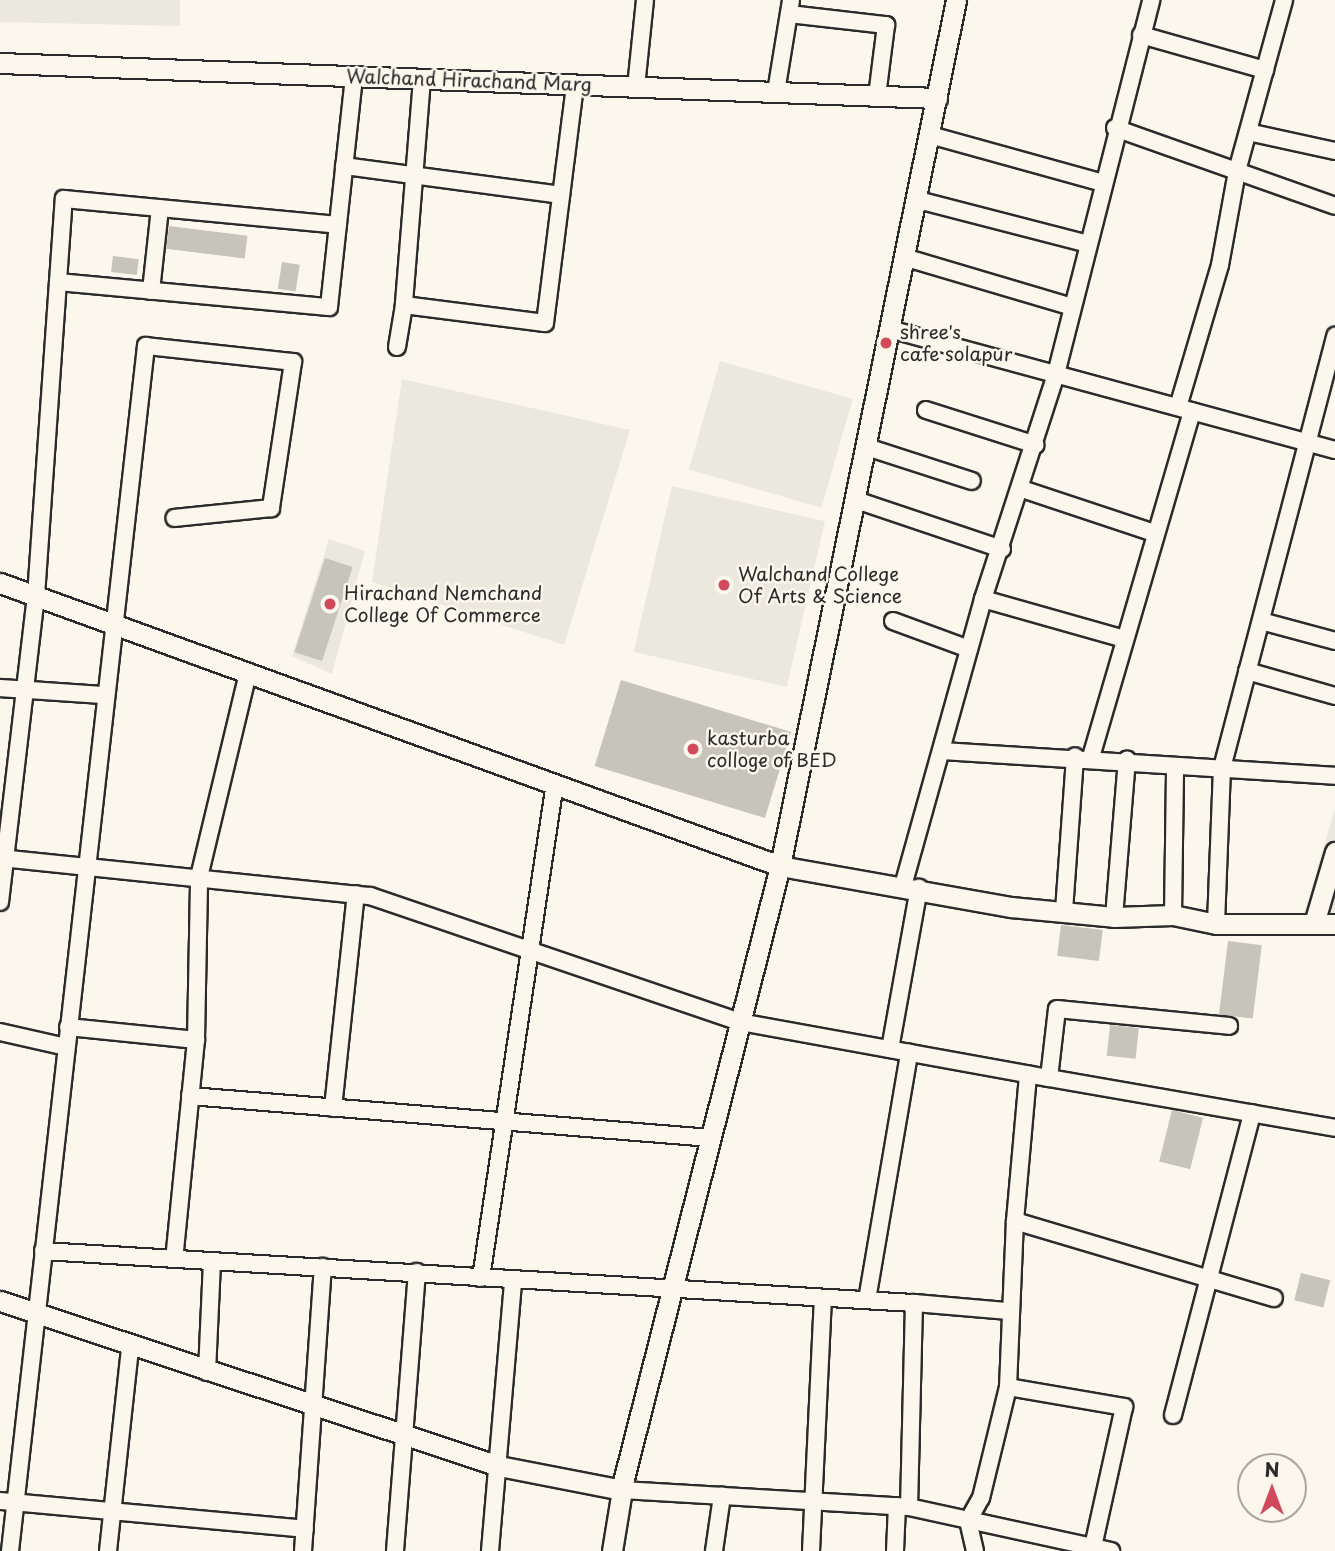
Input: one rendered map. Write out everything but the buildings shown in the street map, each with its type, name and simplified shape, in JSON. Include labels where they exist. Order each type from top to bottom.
[{"type":"street","points":[[636,87],[645,0]]},
{"type":"street","points":[[612,1551],[622,1490],[780,866],[893,330],[956,0]]},
{"type":"street","points":[[890,1049],[911,887],[942,751],[983,599],[1022,489],[1056,374],[1088,244],[1100,182],[1150,0]]},
{"type":"street","points":[[1064,911],[1083,756],[1124,639],[1154,533],[1220,265],[1237,171],[1283,0]]},
{"type":"street","points":[[776,92],[790,7],[886,25],[877,96]]},
{"type":"street","points":[[1141,34],[1265,71]]},
{"type":"street","name":"Walchand Hirachand Marg","points":[[0,63],[937,98]]},
{"type":"street","points":[[58,282],[329,307],[354,76]]},
{"type":"street","points":[[397,347],[404,305],[422,79]]},
{"type":"street","points":[[404,305],[545,323],[575,85]]},
{"type":"street","points":[[1115,128],[1335,206]]},
{"type":"street","points":[[1248,132],[1335,151]]},
{"type":"street","points":[[930,135],[1100,182]]},
{"type":"street","points":[[344,166],[561,195]]},
{"type":"street","points":[[0,902],[3,858],[36,596],[64,199],[338,225]]},
{"type":"street","points":[[918,201],[1088,244]]},
{"type":"street","points":[[151,291],[160,208]]},
{"type":"street","points":[[907,258],[1072,307]]},
{"type":"street","points":[[893,330],[1335,450]]},
{"type":"street","points":[[1216,924],[1222,768],[1335,337]]},
{"type":"street","points":[[10,1551],[8,1502],[36,1311],[110,623],[146,346],[293,362],[271,508],[175,518]]},
{"type":"street","points":[[926,410],[1036,445]]},
{"type":"street","points":[[867,447],[972,481]]},
{"type":"street","points":[[1022,489],[1154,533]]},
{"type":"street","points":[[856,500],[1002,549]]},
{"type":"street","points":[[0,583],[780,866],[911,887],[964,901],[1114,917],[1173,915],[1216,924],[1300,927],[1315,920],[1335,924]]},
{"type":"street","points":[[983,599],[1124,639]]},
{"type":"street","points":[[893,621],[969,649]]},
{"type":"street","points":[[1261,621],[1335,641]]},
{"type":"street","points":[[1247,671],[1335,696]]},
{"type":"street","points":[[174,1259],[196,1040],[199,877],[248,673]]},
{"type":"street","points":[[0,688],[102,695]]},
{"type":"street","points":[[942,751],[1083,756],[1175,766],[1335,776]]},
{"type":"street","points":[[1114,917],[1127,760]]},
{"type":"street","points":[[1173,915],[1175,766]]},
{"type":"street","points":[[481,1278],[528,947],[555,784]]},
{"type":"street","points":[[1315,920],[1335,852]]},
{"type":"street","points":[[3,858],[356,894],[528,947],[740,1022],[1335,1128]]},
{"type":"street","points":[[333,1108],[356,894]]},
{"type":"street","points":[[1049,1078],[1057,1009],[1229,1026]]},
{"type":"street","points":[[68,1027],[196,1040]]},
{"type":"street","points":[[0,1032],[66,1047]]},
{"type":"street","points":[[867,1300],[909,1053]]},
{"type":"street","points":[[975,1551],[968,1521],[981,1498],[1008,1387],[1007,1311],[1028,1074]]},
{"type":"street","points":[[190,1096],[711,1138]]},
{"type":"street","points":[[1173,1415],[1205,1277],[1252,1113]]},
{"type":"street","points":[[1016,1222],[1274,1298]]},
{"type":"street","points":[[43,1251],[867,1300],[1007,1311]]},
{"type":"street","points":[[207,1372],[212,1261]]},
{"type":"street","points":[[303,1551],[323,1267]]},
{"type":"street","points":[[396,1551],[407,1433],[417,1272]]},
{"type":"street","points":[[491,1551],[513,1280]]},
{"type":"street","points":[[811,1551],[823,1298]]},
{"type":"street","points":[[0,1301],[36,1311],[130,1348],[407,1433],[499,1465],[622,1490],[903,1506],[1111,1551]]},
{"type":"street","points":[[895,1551],[903,1506],[914,1303]]},
{"type":"street","points":[[107,1551],[130,1348]]},
{"type":"street","points":[[1008,1387],[1124,1408],[1093,1549]]},
{"type":"street","points":[[714,1551],[722,1496]]},
{"type":"street","points":[[8,1502],[305,1529]]},
{"type":"shaded area","points":[[0,0],[180,0],[180,26],[0,22]]},
{"type":"shaded area","points":[[720,361],[853,399],[822,508],[689,470]]},
{"type":"shaded area","points":[[402,379],[630,430],[564,645],[372,582]]},
{"type":"shaded area","name":"Walchand College Of Arts & Science","points":[[672,486],[825,521],[787,687],[634,652]]},
{"type":"shaded area","name":"Hirachand Nemchand College Of Commerce","points":[[329,539],[365,551],[332,674],[292,656]]},
{"type":"shaded area","points":[[1335,808],[1335,930],[1300,927]]},
{"type":"place","name":"shree's cafe solapur","points":[[886,343]]},
{"type":"place","name":"Walchand College Of Arts & Science","points":[[724,585]]},
{"type":"place","name":"Hirachand Nemchand College Of Commerce","points":[[330,604]]},
{"type":"place","name":"kasturba colloge of BED","points":[[693,749]]}]
